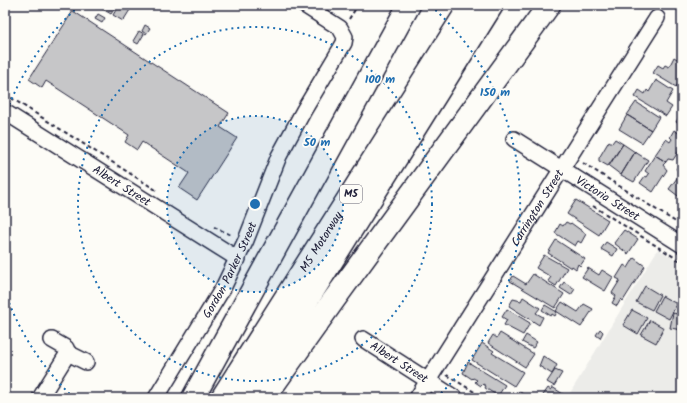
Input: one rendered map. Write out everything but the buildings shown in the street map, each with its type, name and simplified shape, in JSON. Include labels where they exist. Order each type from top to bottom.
[{"type":"highway","points":[[193,398],[409,5]]},
{"type":"highway","name":"M5 Motorway","points":[[222,398],[471,5]]},
{"type":"highway","name":"M5 Motorway","points":[[246,398],[492,5]]},
{"type":"highway","points":[[264,398],[549,5]]},
{"type":"street","points":[[304,5],[342,30]]},
{"type":"street","name":"Carrington Street","points":[[417,398],[657,18]]},
{"type":"street","name":"Gordon Parker Street","points":[[156,398],[212,309],[238,259],[279,156],[304,110],[343,47],[346,36],[342,30]]},
{"type":"street","name":"Albert Street","points":[[5,112],[238,259]]},
{"type":"street","name":"Victoria Street","points":[[514,139],[682,245]]},
{"type":"street","name":"Albert Street","points":[[363,339],[432,374],[456,398]]},
{"type":"street","points":[[52,340],[66,348],[68,353],[86,362]]},
{"type":"street","points":[[40,398],[68,353]]},
{"type":"path","points":[[342,30],[358,5]]},
{"type":"path","points":[[5,94],[157,191]]},
{"type":"path","points":[[583,163],[682,226]]},
{"type":"path","points":[[591,205],[682,262]]},
{"type":"path","points":[[209,223],[233,236]]},
{"type":"path","points":[[432,374],[484,398]]},
{"type":"shaded area","points":[[658,249],[682,264],[682,398],[567,398]]}]
